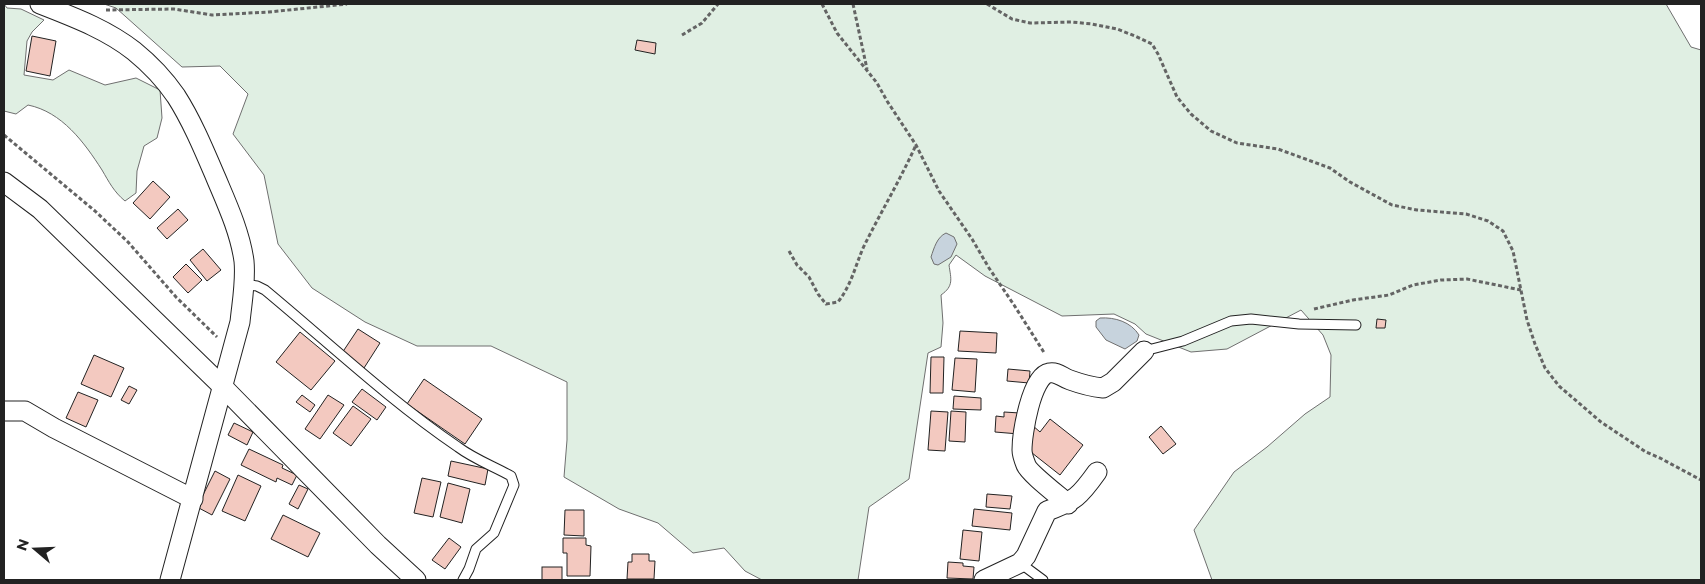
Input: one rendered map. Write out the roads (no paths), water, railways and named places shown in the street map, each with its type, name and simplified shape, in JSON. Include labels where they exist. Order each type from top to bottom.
[{"type":"street","points":[[40,4],[77,18],[113,36],[136,52],[176,96],[207,156],[234,222],[244,261],[244,284],[240,322],[170,580]]},
{"type":"street","points":[[4,182],[40,209],[222,386],[416,580]]},
{"type":"street","points":[[1068,504],[1026,467],[1022,452],[1023,435],[1028,408],[1036,386],[1043,375],[1055,373],[1068,380],[1103,388],[1112,382],[1144,351]]},
{"type":"street","points":[[4,411],[25,411],[54,428],[193,499]]},
{"type":"street","points":[[984,580],[1020,564],[1026,556],[1047,511],[1068,504],[1081,494],[1097,472]]},
{"type":"lane","points":[[244,284],[257,286],[265,290],[401,405],[475,459],[496,467],[511,476],[514,485],[494,534],[476,549],[463,580]]},
{"type":"lane","points":[[1144,351],[1182,341],[1231,321],[1251,319],[1299,324],[1356,325]]},
{"type":"lane","points":[[1020,564],[1043,580]]}]
